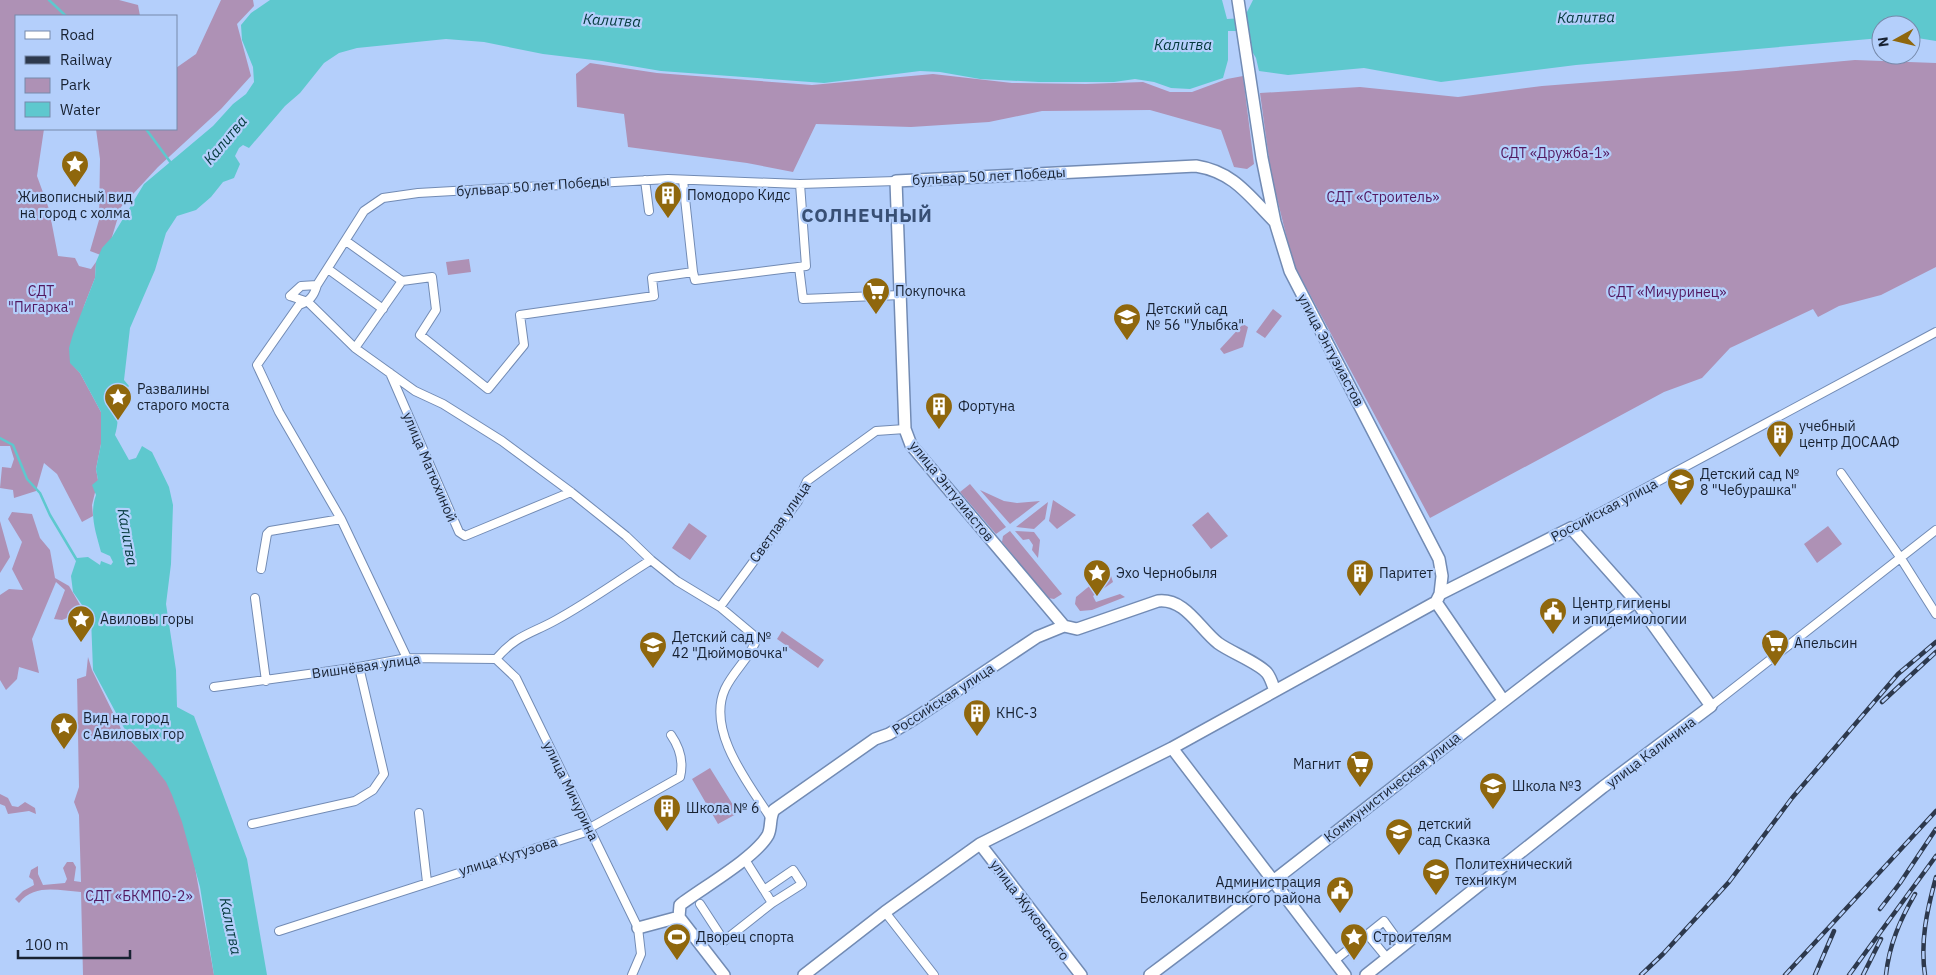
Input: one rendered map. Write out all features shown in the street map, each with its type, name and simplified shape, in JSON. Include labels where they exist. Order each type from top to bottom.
[{"type":"street","name":"улица Энтузиастов","points":[[1238,0],[1275,222],[1290,271],[1439,559],[1442,576],[1438,598]]},
{"type":"street","name":"бульвар 50 лет Победы","points":[[346,241],[364,211],[383,198],[418,193],[645,180],[800,184],[1196,166],[1214,169],[1231,178],[1275,222]]},
{"type":"street","points":[[645,180],[649,211]]},
{"type":"street","points":[[683,180],[694,276]]},
{"type":"street","name":"улица Энтузиастов","points":[[896,181],[905,429],[911,444],[1064,626]]},
{"type":"street","points":[[407,658],[341,519],[279,412],[257,365],[299,305],[308,302],[315,293],[317,285],[346,241],[402,281],[432,277],[436,310],[420,335],[488,389],[524,345],[520,315],[654,296],[652,278],[806,266],[800,184]]},
{"type":"street","points":[[799,267],[803,299],[901,295]]},
{"type":"street","points":[[328,269],[383,309]]},
{"type":"street","points":[[355,348],[402,281]]},
{"type":"street","points":[[317,285],[300,286],[290,296],[308,302],[355,348],[415,391],[443,404],[502,441],[571,492],[626,536],[677,581],[720,607],[757,638],[752,652],[726,688],[720,704],[724,733],[734,761],[770,817],[768,835],[742,861],[680,905],[678,916],[724,975]]},
{"type":"street","name":"Российская улица","points":[[804,975],[885,912],[980,844],[1172,748],[1438,598],[1936,332]]},
{"type":"street","name":"улица Матюхиной","points":[[390,373],[459,532],[465,536],[571,492]]},
{"type":"street","name":"Светлая улица","points":[[720,607],[798,501],[807,481],[876,431],[905,429]]},
{"type":"street","points":[[1841,473],[1900,557],[1936,614]]},
{"type":"street","points":[[262,569],[267,534],[270,531],[341,519]]},
{"type":"street","points":[[1571,528],[1636,602],[1711,706]]},
{"type":"street","name":"улица Калинина","points":[[1366,975],[1603,787],[1711,706],[1936,530]]},
{"type":"street","points":[[496,659],[506,648],[524,634],[556,620],[651,560]]},
{"type":"street","points":[[255,598],[266,681]]},
{"type":"street","points":[[1438,598],[1503,700]]},
{"type":"street","name":"Российская улица","points":[[770,817],[774,810],[875,739],[889,734],[914,719],[1038,636],[1064,626],[1077,629],[1158,601],[1170,601],[1186,610],[1204,632],[1267,673],[1275,691]]},
{"type":"street","name":"Коммунистическая улица","points":[[1150,975],[1275,880],[1503,700],[1636,602]]},
{"type":"street","name":"Вишнёвая улица","points":[[214,687],[266,681],[407,658],[496,659]]},
{"type":"street","name":"улица Мичурина","points":[[496,659],[516,678],[638,928]]},
{"type":"street","points":[[252,824],[355,801],[373,790],[384,774],[359,667]]},
{"type":"street","name":"улица Кутузова","points":[[279,931],[589,830],[680,776],[681,757],[677,744],[671,735]]},
{"type":"street","points":[[1172,748],[1275,880],[1345,975]]},
{"type":"street","points":[[419,813],[427,882]]},
{"type":"street","name":"улица Жуковского","points":[[980,844],[1081,975]]},
{"type":"street","points":[[742,861],[747,863],[772,903]]},
{"type":"street","points":[[700,904],[724,941],[772,903],[802,884],[793,870],[764,890]]},
{"type":"street","points":[[885,912],[934,975]]},
{"type":"street","points":[[632,975],[641,954],[638,928],[678,916]]},
{"type":"street","points":[[1334,961],[1384,922],[1402,946]]},
{"type":"street","points":[[1368,935],[1387,958]]},
{"type":"green space","name":"СДТ \"Пигарка\"","points":[[0,0],[119,0],[138,5],[140,15],[15,15],[15,130],[44,130],[37,176],[49,209],[58,256],[75,258],[79,266],[91,269],[96,262],[95,278],[84,306],[71,363],[80,373],[101,412],[101,444],[96,469],[98,480],[92,505],[93,516],[82,522],[57,474],[44,463],[36,491],[14,498],[13,490],[0,488],[2,467],[11,468],[14,459],[10,446],[0,446]]},
{"type":"green space","points":[[221,0],[253,0],[254,6],[237,24],[251,76],[221,109],[158,167],[121,207],[106,257],[90,251],[99,220],[100,159],[96,130],[178,130],[178,67],[196,54]]},
{"type":"green space","points":[[1855,60],[1871,61],[1871,65],[1921,65],[1921,62],[1936,63],[1936,267],[1881,295],[1839,306],[1818,317],[1813,309],[1730,348],[1702,378],[1664,392],[1430,518],[1293,263],[1271,174],[1260,93],[1360,87],[1458,97],[1542,86]]},
{"type":"green space","points":[[590,63],[657,73],[812,85],[933,74],[1012,83],[1086,84],[1143,82],[1170,92],[1192,92],[1227,79],[1243,76],[1254,164],[1247,169],[1234,167],[1221,130],[1150,110],[1042,111],[989,122],[911,127],[816,124],[793,172],[747,163],[628,147],[624,114],[577,107],[576,74]]},
{"type":"green space","points":[[469,259],[471,272],[448,275],[446,262]]},
{"type":"green space","points":[[1273,309],[1282,316],[1265,338],[1256,332]]},
{"type":"green space","points":[[1243,324],[1248,327],[1243,347],[1224,354],[1220,349]]},
{"type":"green space","points":[[970,484],[1006,527],[996,534],[960,492]]},
{"type":"green space","points":[[980,490],[1004,501],[1017,503],[1040,501],[1010,524]]},
{"type":"green space","points":[[1053,500],[1076,515],[1057,529],[1049,521]]},
{"type":"green space","points":[[1048,502],[1045,519],[1034,529],[1016,527]]},
{"type":"green space","points":[[12,512],[32,514],[40,538],[50,550],[55,578],[69,586],[90,622],[83,620],[77,625],[73,624],[75,619],[72,616],[62,620],[54,619],[65,590],[56,582],[32,639],[39,673],[19,667],[17,679],[6,690],[0,680],[0,595],[9,589],[23,590],[12,569],[22,542],[8,519]]},
{"type":"green space","points":[[1208,512],[1228,536],[1211,549],[1192,525]]},
{"type":"green space","points":[[0,521],[10,557],[0,573]]},
{"type":"green space","points":[[689,523],[707,536],[690,560],[672,548]]},
{"type":"green space","points":[[1828,526],[1842,544],[1817,563],[1804,544]]},
{"type":"green space","points":[[1010,531],[1062,594],[1054,599],[1048,598],[1002,542],[1003,536]]},
{"type":"green space","points":[[1015,531],[1034,532],[1040,540],[1038,558],[1032,550],[1033,545],[1029,539],[1023,540]]},
{"type":"green space","points":[[1109,570],[1113,582],[1093,596],[1096,602],[1120,594],[1125,597],[1092,610],[1080,611],[1075,604],[1076,597]]},
{"type":"green space","points":[[782,631],[824,660],[818,668],[777,639]]},
{"type":"green space","name":"СДТ «БКМПО-2»","points":[[88,657],[92,670],[124,735],[164,773],[188,828],[214,975],[83,975],[81,892],[40,890],[25,897],[19,903],[15,899],[23,891],[34,885],[33,880],[29,877],[31,870],[38,866],[38,874],[43,885],[65,883],[67,879],[63,868],[67,862],[73,862],[76,867],[74,881],[81,882],[79,815],[74,802],[79,787],[77,679],[86,676]]},
{"type":"green space","points":[[710,768],[738,813],[718,824],[692,779]]},
{"type":"green space","points":[[0,794],[8,798],[12,806],[18,807],[25,802],[35,808],[36,814],[29,811],[8,814],[5,806],[0,804]]},
{"type":"water","name":"Калитва","points":[[270,0],[1222,0],[1227,19],[1244,18],[1253,0],[1936,0],[1936,41],[1921,39],[1921,15],[1871,15],[1871,39],[1576,65],[1441,82],[1364,68],[1288,75],[1259,71],[1256,58],[1240,31],[1228,31],[1228,60],[1223,78],[1190,89],[1171,88],[1154,82],[1135,79],[1114,82],[1039,82],[980,79],[940,72],[920,71],[824,83],[661,71],[543,54],[484,42],[446,39],[357,48],[339,53],[324,63],[300,93],[285,106],[249,148],[243,145],[239,148],[235,156],[240,164],[234,178],[223,182],[211,197],[196,210],[177,216],[166,233],[155,270],[130,328],[124,380],[129,386],[121,399],[115,435],[129,460],[136,458],[142,446],[152,452],[169,487],[173,505],[171,564],[166,604],[176,670],[177,707],[194,716],[247,859],[267,975],[214,975],[200,887],[182,822],[166,782],[131,741],[93,670],[91,618],[73,592],[71,576],[77,558],[88,557],[100,565],[101,561],[111,565],[113,562],[110,556],[101,552],[93,516],[96,495],[92,485],[98,480],[96,469],[101,444],[101,412],[80,373],[70,363],[69,348],[95,278],[96,262],[102,248],[112,237],[144,184],[213,126],[233,104],[246,94],[254,82],[253,67],[242,40],[241,25],[251,13]]},
{"type":"waterway","points":[[49,0],[65,15]]},
{"type":"waterway","points":[[147,130],[171,163]]},
{"type":"waterway","points":[[0,438],[13,445],[27,479],[40,493],[50,515],[78,562]]},
{"type":"railway","points":[[1641,975],[1663,954],[1729,882],[1792,798],[1898,674],[1936,642]]},
{"type":"railway","points":[[1882,702],[1936,652]]},
{"type":"railway","points":[[1785,975],[1936,811]]},
{"type":"railway","points":[[1880,909],[1936,829]]},
{"type":"railway","points":[[1849,975],[1936,856]]},
{"type":"railway","points":[[1925,975],[1923,950],[1925,926],[1936,877]]},
{"type":"railway","points":[[1886,975],[1887,964],[1896,933],[1915,894]]},
{"type":"railway","points":[[1815,975],[1834,931]]},
{"type":"railway","points":[[1863,975],[1881,939]]},
{"type":"place","name":"Живописный вид на город с холма","points":[[75,188]]},
{"type":"place","name":"Помодоро Кидс","points":[[668,219]]},
{"type":"place","name":"Покупочка","points":[[876,315]]},
{"type":"place","name":"Детский сад № 56 \"Улыбка\"","points":[[1127,341]]},
{"type":"place","name":"Развалины старого моста","points":[[118,421]]},
{"type":"place","name":"Фортуна","points":[[939,430]]},
{"type":"place","name":"учебный центр ДОСААФ","points":[[1780,458]]},
{"type":"place","name":"Детский сад № 8 \"Чебурашка\"","points":[[1681,506]]},
{"type":"place","name":"Эхо Чернобыля","points":[[1097,597]]},
{"type":"place","name":"Паритет","points":[[1360,597]]},
{"type":"place","name":"Центр гигиены и эпидемиологии","points":[[1553,635]]},
{"type":"place","name":"Авиловы горы","points":[[81,643]]},
{"type":"place","name":"Апельсин","points":[[1775,667]]},
{"type":"place","name":"Детский сад № 42 \"Дюймовочка\"","points":[[653,669]]},
{"type":"place","name":"КНС-3","points":[[977,737]]},
{"type":"place","name":"Вид на город с Авиловых гор","points":[[64,750]]},
{"type":"place","name":"Магнит","points":[[1360,788]]},
{"type":"place","name":"Школа №3","points":[[1493,810]]},
{"type":"place","name":"Школа № 6","points":[[667,832]]},
{"type":"place","name":"детский сад Сказка","points":[[1399,856]]},
{"type":"place","name":"Политехнический техникум","points":[[1436,896]]},
{"type":"place","name":"Администрация Белокалитвинского района","points":[[1340,914]]},
{"type":"place","name":"Дворец спорта","points":[[677,961]]},
{"type":"place","name":"Строителям","points":[[1354,961]]},
{"type":"district","name":"СОЛНЕЧНЫЙ","points":[[867,215]]},
{"type":"park label","name":"СДТ «Дружба-1»","points":[[1555,153]]},
{"type":"park label","name":"СДТ «Строитель»","points":[[1383,197]]},
{"type":"park label","name":"СДТ «Мичуринец»","points":[[1667,292]]}]
